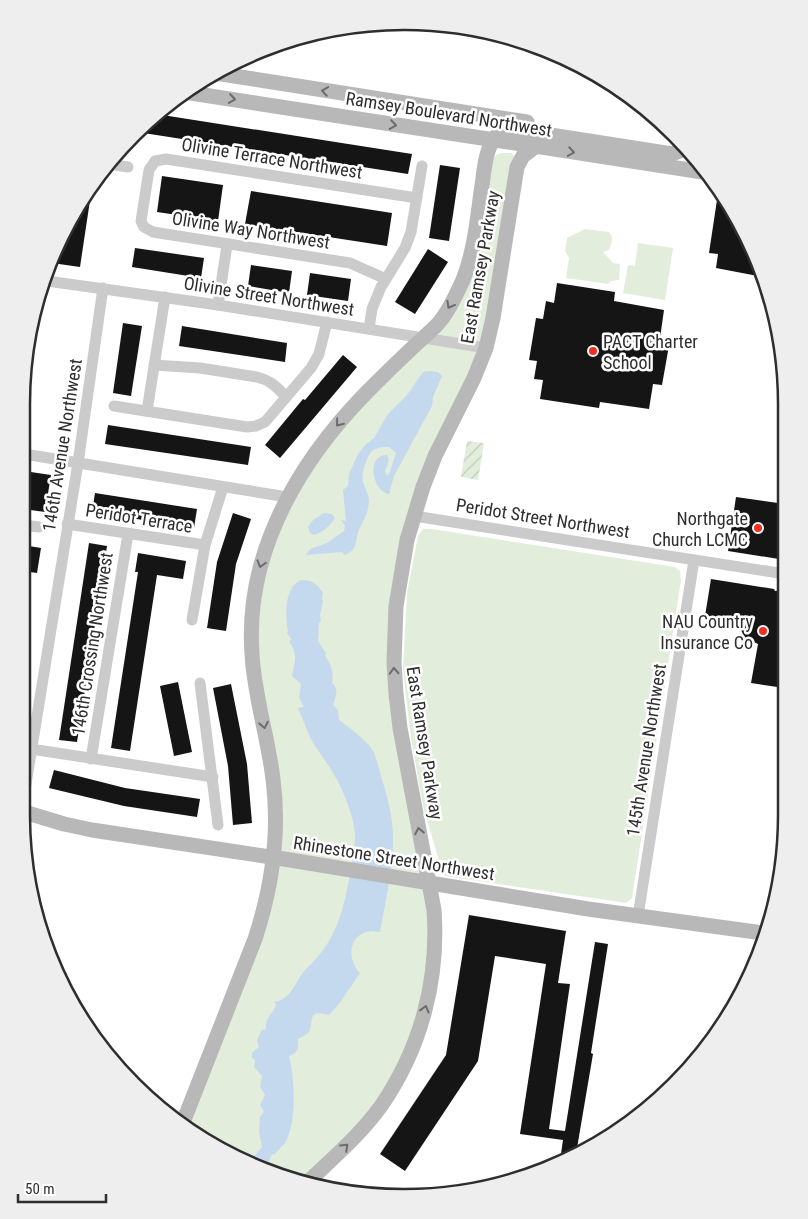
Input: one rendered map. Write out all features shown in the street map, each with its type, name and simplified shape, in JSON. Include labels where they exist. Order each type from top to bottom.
[{"type":"street","name":"Ramsey Boulevard Northwest","points":[[227,75],[673,145]]},
{"type":"street","name":"Ramsey Boulevard Northwest","points":[[195,94],[697,171]]},
{"type":"street","points":[[492,141],[502,130],[512,129],[672,154],[678,150]]},
{"type":"street","name":"East Ramsey Parkway","points":[[185,1118],[255,939],[262,917],[274,857],[274,782],[252,655],[251,627],[259,570],[275,522],[287,497],[324,442],[342,418],[441,320],[461,283],[468,265],[473,247],[486,158],[492,141]]},
{"type":"street","name":"East Ramsey Parkway","points":[[313,1177],[348,1144],[380,1107],[403,1072],[426,1010],[436,933],[434,910],[400,728],[394,662],[396,606],[407,540],[414,516],[435,456],[474,378],[486,348],[493,318],[516,167],[523,156],[535,147]]},
{"type":"street","name":"Olivine Terrace Northwest","points":[[146,192],[149,170],[155,161],[166,159],[416,198]]},
{"type":"street","points":[[116,165],[128,167]]},
{"type":"street","points":[[369,329],[372,309],[386,279],[405,248],[411,232],[422,166]]},
{"type":"street","name":"Olivine Way Northwest","points":[[146,192],[142,220],[144,227],[153,232],[350,263],[386,279]]},
{"type":"street","points":[[218,304],[227,245]]},
{"type":"street","name":"Olivine Street Northwest","points":[[51,281],[218,304],[486,348]]},
{"type":"street","name":"146th Avenue Northwest","points":[[30,721],[78,463],[103,288]]},
{"type":"street","points":[[147,411],[165,297]]},
{"type":"street","points":[[114,406],[247,427],[256,426],[265,422],[285,396],[311,368],[319,354],[326,322]]},
{"type":"street","points":[[154,365],[200,368],[258,377],[274,384],[285,396]]},
{"type":"street","points":[[30,455],[287,497]]},
{"type":"street","points":[[192,620],[205,546],[223,487]]},
{"type":"street","name":"Peridot Street Northwest","points":[[414,516],[778,573]]},
{"type":"street","name":"Peridot Terrace","points":[[67,524],[205,546]]},
{"type":"street","points":[[30,526],[39,527]]},
{"type":"street","name":"146th Crossing Northwest","points":[[91,758],[128,534]]},
{"type":"street","name":"145th Avenue Northwest","points":[[638,916],[694,560]]},
{"type":"street","points":[[200,683],[218,825]]},
{"type":"street","name":"146th Avenue Northwest","points":[[30,743],[30,756]]},
{"type":"street","points":[[31,749],[213,777]]},
{"type":"street","name":"Rhinestone Street Northwest","points":[[30,813],[92,830],[274,857],[638,916],[759,932]]},
{"type":"green space","points":[[511,153],[516,157],[485,326],[471,371],[445,425],[392,617],[428,902],[427,981],[405,1055],[365,1117],[307,1176],[261,1161],[217,1139],[190,1122],[276,879],[257,643],[260,597],[272,546],[309,472],[350,418],[443,324],[492,161],[496,155]]},
{"type":"green space","points":[[585,229],[609,232],[611,234],[612,241],[609,250],[603,252],[613,263],[620,264],[619,280],[611,281],[608,284],[566,278],[569,258],[565,251],[567,238]]},
{"type":"green space","points":[[638,243],[673,248],[665,300],[623,293],[628,265],[635,266]]},
{"type":"green space","points":[[467,441],[484,443],[478,480],[461,477]]},
{"type":"green space","points":[[423,529],[675,567],[680,571],[681,580],[632,898],[626,903],[445,876],[442,871],[423,806],[411,738],[403,670],[407,593],[418,536]]},
{"type":"water","points":[[423,372],[438,372],[442,376],[433,397],[432,406],[394,476],[389,494],[383,492],[379,487],[374,474],[374,467],[380,457],[387,455],[389,460],[385,471],[387,476],[396,453],[389,447],[375,449],[367,459],[363,471],[363,479],[369,497],[369,504],[354,548],[345,555],[342,552],[306,555],[310,549],[327,543],[344,531],[345,526],[341,520],[346,521],[343,490],[348,486],[349,474],[358,454],[374,438],[388,414],[407,395]]},
{"type":"water","points":[[324,513],[332,514],[335,518],[329,526],[320,532],[314,535],[310,533],[308,527],[310,524]]},
{"type":"water","points":[[301,580],[309,581],[319,587],[323,593],[318,641],[326,653],[325,656],[332,668],[332,683],[336,688],[333,705],[338,710],[339,720],[368,744],[375,755],[391,814],[393,848],[389,885],[380,932],[370,931],[363,933],[353,944],[351,951],[355,966],[360,973],[339,1004],[329,1015],[317,1013],[314,1015],[309,1032],[298,1039],[297,1049],[289,1056],[294,1088],[292,1124],[285,1143],[274,1155],[272,1154],[268,1163],[253,1157],[262,1147],[259,1132],[260,1117],[264,1112],[260,1105],[265,1095],[260,1087],[262,1076],[254,1067],[255,1060],[252,1058],[252,1053],[259,1047],[257,1040],[261,1031],[266,1029],[268,1018],[275,1008],[276,1004],[274,1002],[290,993],[302,973],[325,948],[337,926],[350,874],[355,841],[352,818],[344,794],[332,771],[313,743],[298,708],[304,707],[299,697],[301,684],[292,676],[295,654],[289,641],[292,640],[287,633],[286,618],[287,603],[291,589]]},
{"type":"building","points":[[166,116],[412,154],[408,174],[147,133]]},
{"type":"building","points":[[440,165],[460,168],[449,241],[429,238]]},
{"type":"building","points":[[162,176],[223,185],[218,221],[157,212]]},
{"type":"building","points":[[251,191],[392,213],[387,246],[245,224]]},
{"type":"building","points":[[717,200],[728,217],[750,261],[755,275],[716,268],[718,254],[709,253]]},
{"type":"building","points":[[90,201],[80,267],[57,264]]},
{"type":"building","points":[[135,248],[204,258],[201,278],[132,267]]},
{"type":"building","points":[[428,249],[448,262],[415,314],[395,302]]},
{"type":"building","points":[[251,265],[292,271],[289,293],[248,286]]},
{"type":"building","points":[[310,273],[351,279],[348,301],[307,295]]},
{"type":"building","points":[[557,283],[615,292],[614,301],[664,310],[660,338],[670,340],[662,385],[653,384],[649,409],[600,402],[599,408],[540,399],[543,380],[534,379],[537,361],[529,360],[536,318],[543,319],[546,301],[554,303]]},
{"type":"building","points":[[123,323],[142,326],[131,396],[113,393]]},
{"type":"building","points":[[182,326],[287,343],[285,362],[179,346]]},
{"type":"building","points":[[343,355],[357,367],[280,458],[265,445]]},
{"type":"building","points":[[108,425],[251,447],[248,465],[105,444]]},
{"type":"building","points":[[30,472],[51,475],[45,512],[30,510]]},
{"type":"building","points":[[95,493],[197,509],[194,528],[92,512]]},
{"type":"building","name":"Northgate Church LCMC","points":[[736,497],[778,503],[778,559],[728,551]]},
{"type":"building","points":[[233,513],[251,519],[236,564],[226,631],[207,628],[217,562]]},
{"type":"building","points":[[89,543],[107,546],[77,742],[59,740]]},
{"type":"building","points":[[30,546],[41,548],[37,573],[30,572]]},
{"type":"building","points":[[138,553],[186,561],[183,579],[157,575],[130,751],[111,748],[138,572],[135,572]]},
{"type":"building","name":"NAU Country Insurance Co","points":[[711,579],[778,591],[778,687],[751,683],[758,644],[745,638],[740,628],[740,622],[705,616]]},
{"type":"building","points":[[178,682],[192,752],[174,756],[160,686]]},
{"type":"building","points":[[231,684],[247,764],[252,823],[233,825],[228,766],[213,688]]},
{"type":"building","points":[[54,770],[125,788],[200,799],[197,817],[124,806],[49,788]]},
{"type":"building","points":[[469,915],[566,931],[558,983],[570,984],[549,1129],[565,1131],[595,942],[608,944],[591,1053],[593,1054],[577,1146],[561,1154],[563,1140],[520,1134],[546,964],[495,956],[478,1061],[405,1171],[380,1154],[446,1055]]},
{"type":"place","name":"PACT Charter School","points":[[593,351]]},
{"type":"place","name":"Northgate Church LCMC","points":[[758,528]]},
{"type":"place","name":"NAU Country Insurance Co","points":[[763,631]]}]
